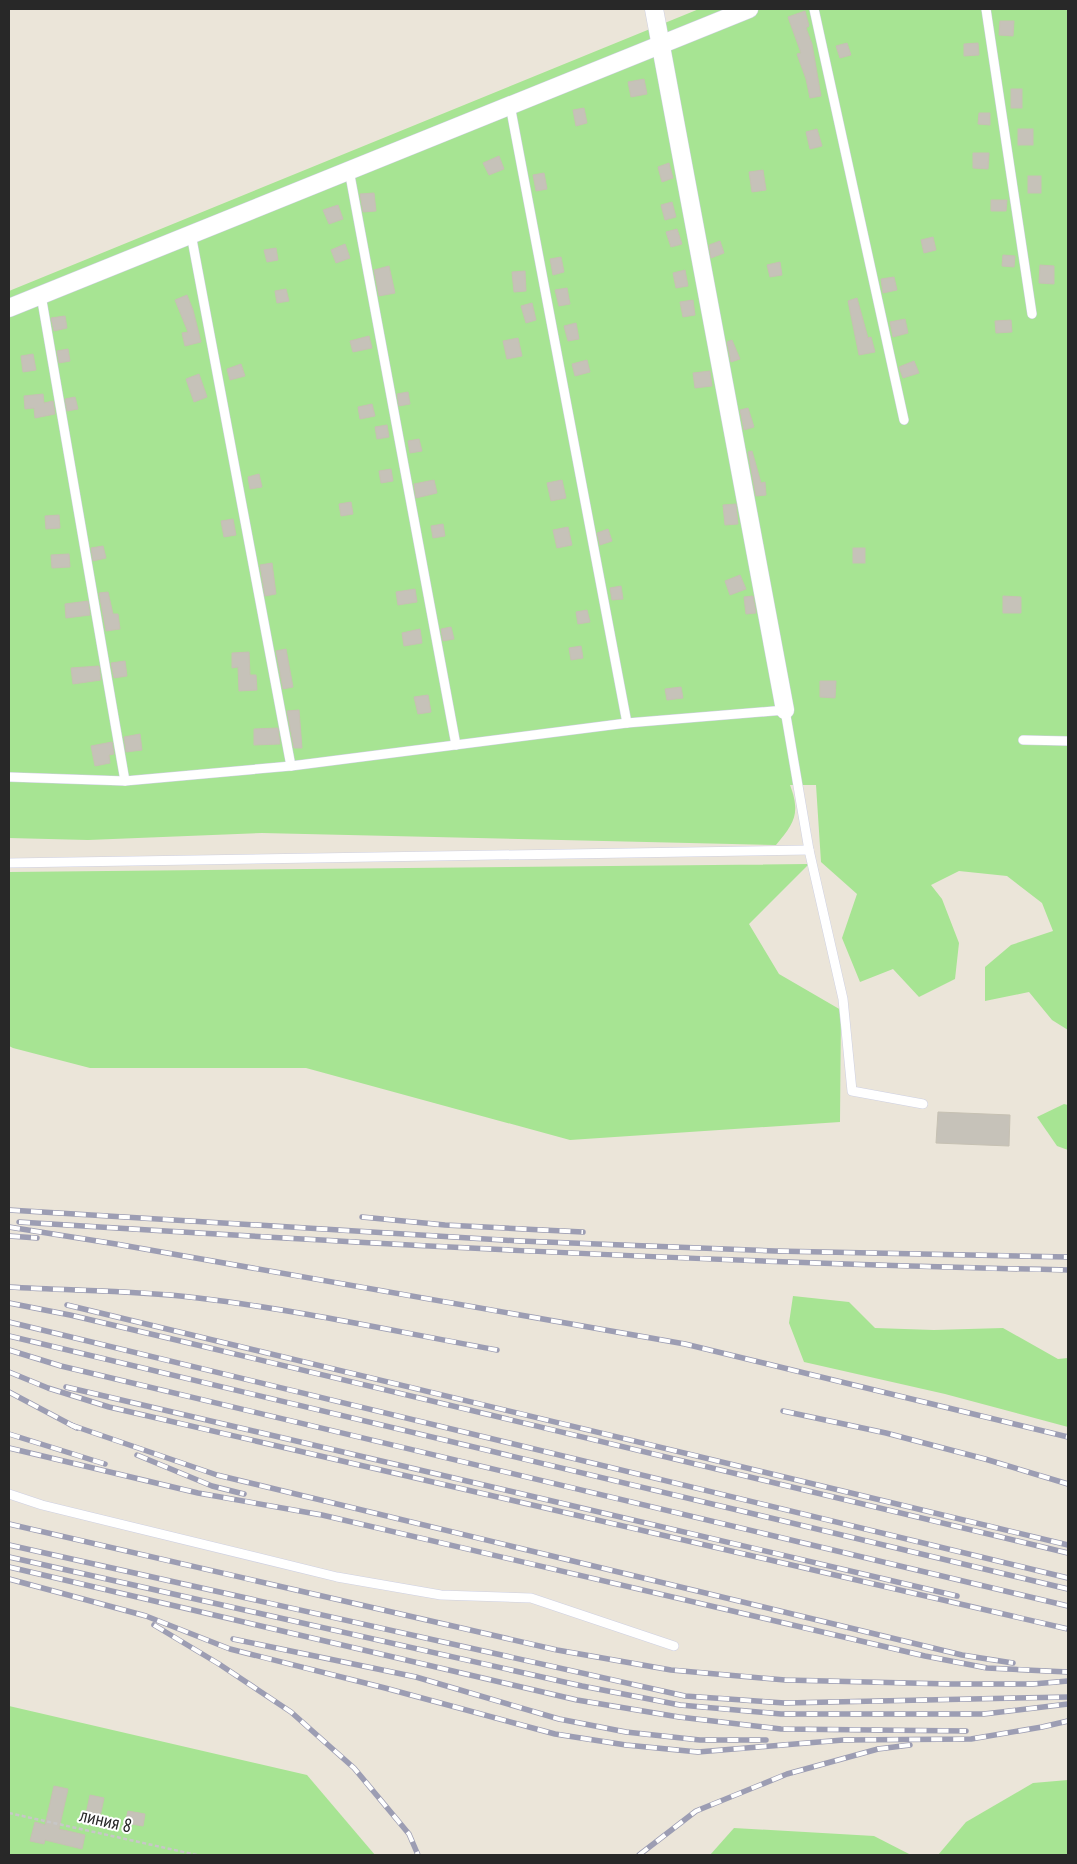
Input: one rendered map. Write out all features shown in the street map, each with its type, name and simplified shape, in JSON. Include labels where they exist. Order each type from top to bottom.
[{"type":"street","points":[[654,9],[785,710]]},
{"type":"street","points":[[9,308],[749,9]]},
{"type":"lane","points":[[814,9],[904,420]]},
{"type":"lane","points":[[986,9],[1032,314]]},
{"type":"lane","points":[[510,106],[627,723]]},
{"type":"lane","points":[[349,170],[456,745]]},
{"type":"lane","points":[[191,234],[291,766]]},
{"type":"lane","points":[[41,295],[125,780]]},
{"type":"lane","points":[[9,777],[125,780],[291,766],[627,723],[785,710],[809,850],[843,999],[852,1091],[923,1104]]},
{"type":"lane","points":[[1023,740],[1068,742]]},
{"type":"lane","points":[[9,864],[809,850]]},
{"type":"lane","points":[[9,1494],[42,1505],[337,1577],[441,1595],[531,1598],[674,1646]]},
{"type":"path","name":"линия 8","points":[[9,1812],[197,1855]]},
{"type":"green space","points":[[699,9],[1068,9],[1068,1030],[1052,1020],[1029,992],[985,1001],[985,967],[1011,945],[1053,931],[1042,903],[1007,876],[959,871],[931,885],[942,899],[959,943],[955,979],[919,997],[893,969],[860,982],[842,938],[857,894],[821,862],[816,785],[790,785],[795,804],[794,818],[776,845],[262,833],[88,840],[9,838],[9,291]]},
{"type":"green space","points":[[809,864],[749,924],[779,974],[841,1010],[840,1122],[570,1140],[306,1068],[90,1068],[9,1046],[9,872]]},
{"type":"green space","points":[[1064,1104],[1068,1105],[1068,1150],[1057,1146],[1037,1117]]},
{"type":"green space","points":[[793,1296],[849,1302],[875,1328],[934,1330],[1003,1328],[1058,1359],[1068,1358],[1068,1427],[945,1394],[804,1362],[789,1323]]},
{"type":"green space","points":[[9,1706],[307,1775],[375,1855],[9,1855]]},
{"type":"green space","points":[[1068,1780],[1068,1855],[938,1855],[966,1822],[1033,1783]]},
{"type":"green space","points":[[734,1828],[874,1836],[911,1855],[710,1855]]},
{"type":"building","points":[[805,11],[809,26],[806,28],[812,44],[821,96],[810,98],[806,79],[797,54],[801,53],[788,17]]},
{"type":"building","points":[[1000,21],[1014,21],[1013,36],[999,35]]},
{"type":"building","points":[[847,43],[851,55],[840,58],[836,46]]},
{"type":"building","points":[[978,43],[979,55],[964,56],[964,44]]},
{"type":"building","points":[[644,79],[647,94],[631,97],[628,82]]},
{"type":"building","points":[[1011,89],[1022,89],[1022,108],[1011,108]]},
{"type":"building","points":[[584,108],[587,123],[576,126],[573,110]]},
{"type":"building","points":[[979,113],[990,113],[990,125],[978,124]]},
{"type":"building","points":[[817,129],[822,146],[810,149],[806,132]]},
{"type":"building","points":[[1018,129],[1033,129],[1033,145],[1018,145]]},
{"type":"building","points":[[973,153],[989,153],[988,169],[973,168]]},
{"type":"building","points":[[499,156],[504,169],[489,175],[483,163]]},
{"type":"building","points":[[669,163],[673,178],[662,182],[658,167]]},
{"type":"building","points":[[763,170],[766,190],[752,192],[749,172]]},
{"type":"building","points":[[544,173],[547,189],[536,191],[533,175]]},
{"type":"building","points":[[1028,176],[1041,176],[1041,193],[1028,193]]},
{"type":"building","points":[[374,193],[376,211],[363,212],[360,194]]},
{"type":"building","points":[[991,200],[1007,200],[1006,211],[991,211]]},
{"type":"building","points":[[672,202],[676,217],[665,220],[661,205]]},
{"type":"building","points":[[338,205],[343,219],[329,224],[323,210]]},
{"type":"building","points":[[677,229],[682,244],[671,247],[666,232]]},
{"type":"building","points":[[933,237],[936,250],[924,253],[921,240]]},
{"type":"building","points":[[720,241],[724,253],[711,258],[709,245]]},
{"type":"building","points":[[345,244],[350,258],[336,263],[331,250]]},
{"type":"building","points":[[276,248],[278,260],[267,262],[264,250]]},
{"type":"building","points":[[1003,255],[1015,256],[1014,267],[1002,266]]},
{"type":"building","points":[[561,257],[564,272],[553,275],[550,259]]},
{"type":"building","points":[[780,262],[782,275],[770,277],[767,265]]},
{"type":"building","points":[[1040,265],[1054,266],[1054,284],[1039,283]]},
{"type":"building","points":[[389,266],[395,293],[379,296],[374,270]]},
{"type":"building","points":[[685,270],[688,286],[676,288],[673,273]]},
{"type":"building","points":[[525,271],[526,291],[514,292],[512,272]]},
{"type":"building","points":[[894,277],[897,290],[883,293],[881,279]]},
{"type":"building","points":[[567,288],[570,304],[559,306],[555,290]]},
{"type":"building","points":[[286,289],[289,301],[277,303],[275,291]]},
{"type":"building","points":[[187,295],[201,342],[185,346],[182,333],[188,332],[175,300]]},
{"type":"building","points":[[857,298],[868,338],[871,337],[875,352],[859,355],[848,301]]},
{"type":"building","points":[[693,300],[695,315],[683,317],[680,302]]},
{"type":"building","points":[[532,303],[536,320],[526,323],[521,306]]},
{"type":"building","points":[[65,316],[67,328],[54,331],[51,318]]},
{"type":"building","points":[[905,319],[908,333],[893,337],[890,322]]},
{"type":"building","points":[[1011,320],[1012,332],[996,333],[995,321]]},
{"type":"building","points":[[576,323],[579,339],[568,341],[564,326]]},
{"type":"building","points":[[369,336],[372,348],[353,352],[350,341]]},
{"type":"building","points":[[518,338],[522,356],[507,359],[503,341]]},
{"type":"building","points":[[732,340],[740,359],[731,362],[727,342]]},
{"type":"building","points":[[68,349],[70,361],[59,363],[57,351]]},
{"type":"building","points":[[33,354],[36,370],[23,372],[21,356]]},
{"type":"building","points":[[587,360],[590,372],[575,376],[572,364]]},
{"type":"building","points":[[914,361],[919,373],[903,378],[899,367]]},
{"type":"building","points":[[241,364],[245,376],[230,380],[227,369]]},
{"type":"building","points":[[710,371],[712,386],[695,388],[693,373]]},
{"type":"building","points":[[199,374],[207,397],[194,402],[186,379]]},
{"type":"building","points":[[408,392],[410,404],[399,406],[397,394]]},
{"type":"building","points":[[43,394],[44,403],[53,401],[55,414],[35,418],[34,408],[25,409],[24,396]]},
{"type":"building","points":[[75,397],[78,409],[67,411],[65,399]]},
{"type":"building","points":[[372,404],[375,416],[360,419],[358,407]]},
{"type":"building","points":[[748,408],[754,427],[744,430],[740,410]]},
{"type":"building","points":[[387,425],[389,437],[377,439],[375,427]]},
{"type":"building","points":[[419,439],[422,451],[410,453],[408,441]]},
{"type":"building","points":[[752,451],[761,483],[765,482],[766,495],[756,496],[748,452]]},
{"type":"building","points":[[391,469],[393,481],[381,483],[379,471]]},
{"type":"building","points":[[259,474],[262,487],[250,489],[248,477]]},
{"type":"building","points":[[434,480],[437,493],[416,498],[414,484]]},
{"type":"building","points":[[562,480],[566,498],[551,501],[547,483]]},
{"type":"building","points":[[351,502],[353,514],[341,516],[339,504]]},
{"type":"building","points":[[736,504],[738,524],[725,525],[723,505]]},
{"type":"building","points":[[59,515],[60,528],[46,529],[45,516]]},
{"type":"building","points":[[233,519],[236,535],[224,537],[221,521]]},
{"type":"building","points":[[443,524],[445,536],[433,538],[431,526]]},
{"type":"building","points":[[568,527],[572,545],[557,548],[553,530]]},
{"type":"building","points":[[608,529],[612,541],[600,545],[597,533]]},
{"type":"building","points":[[103,546],[106,558],[93,561],[91,548]]},
{"type":"building","points":[[853,548],[865,548],[865,563],[853,563]]},
{"type":"building","points":[[69,554],[70,567],[52,568],[51,555]]},
{"type":"building","points":[[272,563],[276,594],[265,596],[260,565]]},
{"type":"building","points":[[740,575],[746,589],[730,595],[725,581]]},
{"type":"building","points":[[621,586],[623,599],[612,600],[610,588]]},
{"type":"building","points":[[415,589],[417,602],[398,605],[396,592]]},
{"type":"building","points":[[108,592],[113,614],[118,614],[120,629],[106,631],[99,593]]},
{"type":"building","points":[[753,596],[756,613],[746,614],[744,597]]},
{"type":"building","points":[[1003,596],[1021,597],[1021,613],[1003,613]]},
{"type":"building","points":[[88,601],[90,615],[66,618],[65,604]]},
{"type":"building","points":[[587,610],[590,622],[578,624],[576,612]]},
{"type":"building","points":[[451,627],[454,639],[443,641],[441,629]]},
{"type":"building","points":[[420,629],[422,643],[404,646],[402,633]]},
{"type":"building","points":[[581,646],[583,658],[571,660],[569,648]]},
{"type":"building","points":[[286,649],[293,687],[283,689],[276,651]]},
{"type":"building","points":[[249,652],[250,675],[256,675],[257,690],[239,691],[238,667],[232,668],[232,653]]},
{"type":"building","points":[[125,661],[127,676],[114,678],[111,663]]},
{"type":"building","points":[[99,666],[101,680],[73,684],[71,668]]},
{"type":"building","points":[[820,681],[836,681],[835,698],[820,697]]},
{"type":"building","points":[[681,687],[683,698],[667,700],[665,689]]},
{"type":"building","points":[[428,695],[431,712],[418,714],[414,697]]},
{"type":"building","points":[[299,710],[302,748],[294,748],[287,711]]},
{"type":"building","points":[[278,728],[280,744],[254,745],[254,729]]},
{"type":"building","points":[[140,734],[142,750],[126,752],[124,737]]},
{"type":"building","points":[[112,742],[114,754],[109,755],[110,763],[95,766],[91,746]]},
{"type":"building","points":[[938,1112],[1010,1115],[1009,1146],[936,1143]]},
{"type":"building","points":[[54,1786],[68,1789],[59,1829],[85,1835],[82,1849],[45,1840],[44,1844],[30,1841],[35,1822],[45,1825]]},
{"type":"building","points":[[90,1795],[104,1798],[100,1817],[86,1814]]},
{"type":"building","points":[[128,1811],[145,1814],[143,1826],[125,1823]]},
{"type":"railway","points":[[9,1210],[520,1241],[775,1251],[1068,1257]]},
{"type":"railway","points":[[362,1217],[445,1225],[583,1232]]},
{"type":"railway","points":[[19,1222],[281,1238],[675,1258],[1068,1270]]},
{"type":"railway","points":[[9,1227],[685,1344],[1068,1437]]},
{"type":"railway","points":[[9,1236],[37,1238]]},
{"type":"railway","points":[[9,1287],[127,1292],[198,1298],[311,1315],[497,1350]]},
{"type":"railway","points":[[9,1303],[70,1315],[189,1343],[1068,1553]]},
{"type":"railway","points":[[67,1305],[1068,1545]]},
{"type":"railway","points":[[9,1322],[1068,1578]]},
{"type":"railway","points":[[9,1336],[1068,1589]]},
{"type":"railway","points":[[9,1350],[61,1366],[1068,1606]]},
{"type":"railway","points":[[9,1372],[48,1388],[109,1407],[1068,1629]]},
{"type":"railway","points":[[66,1387],[957,1596]]},
{"type":"railway","points":[[9,1392],[77,1428]]},
{"type":"railway","points":[[783,1411],[886,1433],[985,1459],[1068,1484]]},
{"type":"railway","points":[[71,1425],[217,1475],[962,1655],[1013,1663]]},
{"type":"railway","points":[[9,1434],[105,1464]]},
{"type":"railway","points":[[9,1448],[198,1493],[322,1515],[925,1656],[987,1668],[1068,1672]]},
{"type":"railway","points":[[137,1455],[212,1486],[244,1494]]},
{"type":"railway","points":[[9,1524],[557,1650],[671,1670],[785,1680],[950,1684],[1033,1684],[1068,1681]]},
{"type":"railway","points":[[9,1545],[685,1696],[785,1703],[1068,1697]]},
{"type":"railway","points":[[9,1557],[582,1686],[680,1705],[781,1714],[984,1714],[1068,1704]]},
{"type":"railway","points":[[9,1567],[577,1700],[679,1717],[781,1729],[966,1731]]},
{"type":"railway","points":[[9,1579],[146,1616],[230,1649],[555,1734],[626,1745],[698,1752],[843,1740],[971,1739],[1068,1721]]},
{"type":"railway","points":[[154,1625],[219,1664],[291,1712],[354,1768],[409,1834],[418,1855]]},
{"type":"railway","points":[[233,1639],[416,1677],[559,1719],[626,1732],[700,1740],[766,1740]]},
{"type":"railway","points":[[639,1855],[696,1811],[787,1774],[878,1749],[910,1745]]}]
